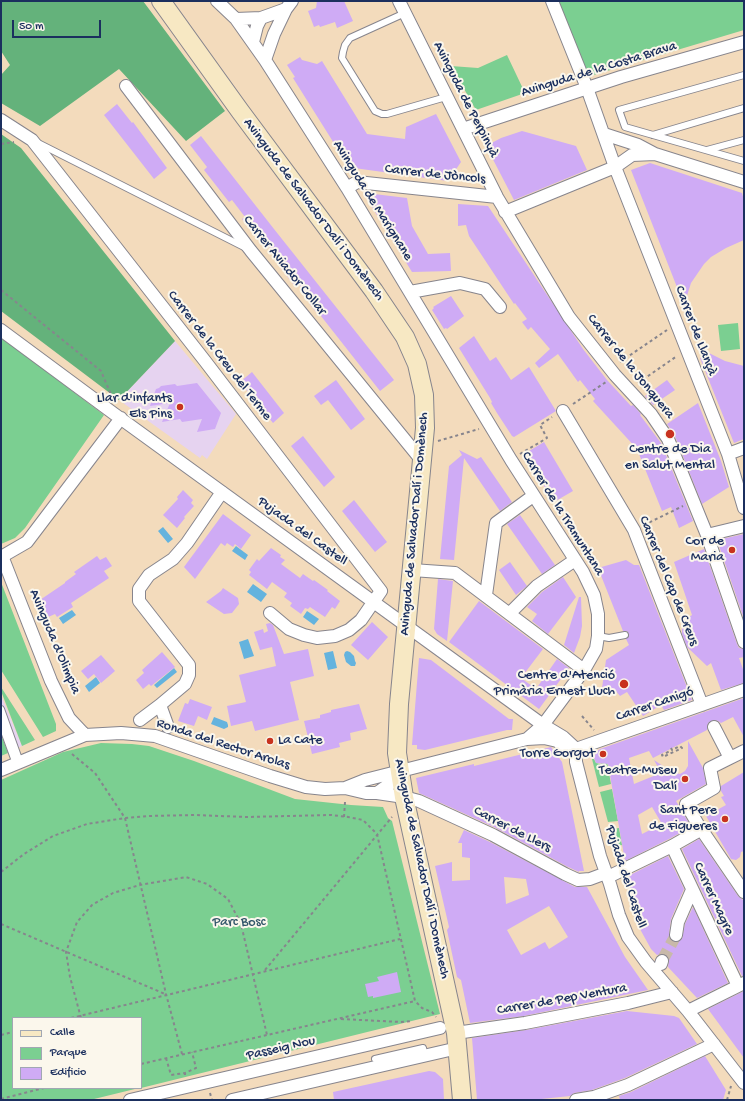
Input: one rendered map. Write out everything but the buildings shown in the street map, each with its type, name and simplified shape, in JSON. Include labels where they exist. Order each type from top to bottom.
[{"type":"main road","name":"Avinguda de Salvador Dalí i Domènech","points":[[161,1],[240,111],[374,291],[405,337],[416,360],[424,395],[424,453],[412,570],[397,753],[399,771],[451,1036],[462,1100]]},
{"type":"street","name":"Avinguda de Marignane","points":[[217,1],[236,19],[265,60],[347,188],[490,426]]},
{"type":"street","name":"Avinguda de Perpinyà","points":[[399,1],[505,212]]},
{"type":"street","name":"Carrer de Llançà","points":[[552,1],[587,88],[615,167],[728,454],[744,508]]},
{"type":"street","points":[[236,19],[260,18],[289,5]]},
{"type":"street","points":[[265,60],[274,34],[289,5]]},
{"type":"street","points":[[253,42],[260,18]]},
{"type":"street","name":"Avinguda de la Costa Brava","points":[[463,129],[621,77],[744,42]]},
{"type":"street","name":"Carrer Aviador Collar","points":[[126,86],[251,251],[424,453]]},
{"type":"street","name":"Carrer de la Creu del Terme","points":[[1,120],[32,140],[205,361],[381,591],[374,602]]},
{"type":"street","points":[[604,134],[638,145],[655,154],[744,182]]},
{"type":"street","points":[[505,212],[615,167],[632,155],[655,154]]},
{"type":"street","name":"Carrer de Jòncols","points":[[347,188],[357,182],[497,197]]},
{"type":"street","name":"Carrer de la Jonquera","points":[[505,212],[569,317],[610,369],[651,414],[668,439],[694,500],[744,642]]},
{"type":"street","points":[[410,292],[460,283],[485,289],[500,307]]},
{"type":"street","name":"Pujada del Castell","points":[[1,330],[543,725],[563,737],[576,749],[576,762],[600,856],[619,915],[628,937],[646,962],[688,1011],[744,1083]]},
{"type":"street","name":"Carrer del Cap de Creus","points":[[563,411],[634,530],[702,705]]},
{"type":"street","points":[[2,557],[27,542],[121,418]]},
{"type":"street","name":"Carrer de la Tramuntana","points":[[490,426],[533,496],[583,572],[594,595],[598,614],[598,636],[596,649],[584,670],[543,725],[528,739]]},
{"type":"street","points":[[728,454],[744,448]]},
{"type":"street","name":"Ronda del Rector Arolas","points":[[140,720],[185,684],[189,675],[189,665],[140,601],[140,589],[149,575],[173,559],[222,492]]},
{"type":"street","points":[[486,595],[496,523],[533,496]]},
{"type":"street","points":[[707,535],[744,526]]},
{"type":"street","name":"Avinguda d'Olimpia","points":[[2,557],[51,681],[70,718],[85,735]]},
{"type":"street","points":[[510,613],[537,586],[575,560]]},
{"type":"street","points":[[412,570],[455,574],[486,595],[584,670]]},
{"type":"street","points":[[270,613],[289,629],[317,638],[335,636],[350,630],[362,620],[374,602]]},
{"type":"street","name":"Carrer Canigó","points":[[576,749],[744,690]]},
{"type":"street","name":"Ronda del Rector Arolas","points":[[160,705],[168,727]]},
{"type":"street","points":[[714,727],[730,758]]},
{"type":"street","name":"Ronda del Rector Arolas","points":[[1,770],[85,735],[121,733],[155,736],[270,776],[306,786],[345,788],[366,793],[404,797]]},
{"type":"street","name":"Pujada del Castell","points":[[528,739],[544,738],[557,741],[569,750],[576,762]]},
{"type":"street","name":"Ronda del Rector Arolas","points":[[345,788],[364,780],[528,739]]},
{"type":"street","points":[[744,751],[710,768],[714,788],[686,804],[700,828],[744,892]]},
{"type":"street","points":[[377,793],[394,781],[399,771]]},
{"type":"street","name":"Carrer de Llers","points":[[404,797],[419,801],[493,836],[578,880],[607,875],[672,846],[700,828]]},
{"type":"street","name":"Carrer Magre","points":[[672,846],[692,890],[741,984]]},
{"type":"street","points":[[676,935],[678,922],[692,890]]},
{"type":"street","points":[[688,1011],[741,984]]},
{"type":"street","name":"Carrer de Pep Ventura","points":[[451,1036],[628,1003],[672,992]]},
{"type":"street","points":[[232,1100],[425,1055],[451,1036]]},
{"type":"street","name":"Passeig Nou","points":[[130,1100],[188,1086],[451,1036]]},
{"type":"street","points":[[576,1100],[594,1099],[628,1085],[714,1044]]},
{"type":"lane","points":[[405,13],[350,38],[345,45],[342,58],[375,112],[387,114],[446,97]]},
{"type":"lane","points":[[744,75],[619,110],[625,127],[744,161]]},
{"type":"lane","points":[[653,135],[744,108]]},
{"type":"lane","points":[[32,140],[251,251]]},
{"type":"lane","points":[[706,150],[744,140]]},
{"type":"lane","points":[[598,636],[609,638],[625,635]]},
{"type":"lane","points":[[1,709],[18,763]]},
{"type":"lane","points":[[1,724],[18,763]]},
{"type":"lane","points":[[375,1059],[423,1048],[425,1055]]},
{"type":"path","points":[[1,290],[101,371],[114,400]]},
{"type":"path","points":[[610,369],[676,323]]},
{"type":"path","points":[[648,376],[676,358]]},
{"type":"path","points":[[511,460],[547,438],[540,425],[600,388]]},
{"type":"path","points":[[424,453],[490,426]]},
{"type":"path","points":[[634,530],[694,500]]},
{"type":"path","points":[[582,716],[594,730]]},
{"type":"path","points":[[680,746],[682,748],[663,757],[662,755],[671,749],[680,746]]},
{"type":"path","points":[[72,753],[94,773],[125,818],[166,994],[182,1054]]},
{"type":"path","points":[[344,816],[346,802]]},
{"type":"path","points":[[1,872],[24,854],[53,836],[87,824],[125,818],[195,815],[331,815],[363,820],[377,834],[415,1001],[422,1008],[432,1012],[437,1018],[430,1019]]},
{"type":"path","points":[[265,970],[392,817]]},
{"type":"path","points":[[267,1035],[252,974],[241,924],[228,899],[207,884],[186,877],[140,885],[113,893],[92,905],[77,922],[66,952],[70,977],[80,1017],[166,994],[252,974],[265,970],[400,939]]},
{"type":"path","points":[[1,924],[166,994]]},
{"type":"path","points":[[142,1064],[415,1001]]},
{"type":"path","points":[[338,1019],[401,1022],[415,1021]]},
{"type":"path","points":[[1,1034],[12,1032]]},
{"type":"path","points":[[166,1058],[171,1075],[185,1073],[196,1068],[192,1052]]},
{"type":"path","points":[[185,1073],[188,1086]]},
{"type":"path","points":[[1,1099],[40,1089]]},
{"type":"shaded area","name":"Llar d'infants Els Pins","points":[[175,341],[236,414],[207,459],[202,455],[200,458],[119,400]]},
{"type":"shaded area","points":[[1,695],[22,746],[1,756]]},
{"type":"green space","points":[[1,1],[143,1],[225,111],[186,141],[119,69],[40,126],[1,103],[1,75],[10,65],[1,51]]},
{"type":"green space","points":[[558,1],[744,1],[744,30],[587,77]]},
{"type":"green space","points":[[507,55],[525,93],[476,110],[451,66],[478,68]]},
{"type":"green space","points":[[1,134],[21,148],[175,341],[119,400],[1,311]]},
{"type":"green space","points":[[738,323],[740,349],[721,351],[718,325]]},
{"type":"green space","points":[[1,337],[104,415],[25,528],[15,538],[1,544]]},
{"type":"green space","points":[[1,582],[56,724],[56,731],[43,737],[1,670]]},
{"type":"green space","points":[[1,687],[35,740],[22,746],[1,691]]},
{"type":"green space","points":[[1,734],[8,753],[1,756]]},
{"type":"green space","name":"Parc Bosc","points":[[101,743],[149,746],[194,761],[295,799],[383,807],[388,818],[392,821],[440,1014],[142,1088],[142,1017],[12,1017],[12,1089],[135,1089],[90,1100],[1,1100],[1,780],[63,752]]},
{"type":"green space","points":[[592,759],[594,759],[596,763],[600,764],[607,762],[611,784],[599,787]]},
{"type":"green space","points":[[612,789],[618,821],[608,822],[600,792]]},
{"type":"green space","points":[[619,828],[622,845],[614,847],[611,829]]},
{"type":"water","points":[[163,527],[173,539],[168,543],[158,531]]},
{"type":"water","points":[[236,546],[248,555],[245,560],[232,551]]},
{"type":"water","points":[[253,584],[267,594],[261,602],[247,592]]},
{"type":"water","points":[[72,610],[76,615],[63,624],[59,618]]},
{"type":"water","points":[[307,611],[319,619],[314,625],[303,617]]},
{"type":"water","points":[[248,639],[254,656],[244,659],[239,642]]},
{"type":"water","points":[[333,651],[337,668],[328,670],[324,653]]},
{"type":"water","points":[[347,651],[354,656],[356,663],[355,666],[351,666],[346,662],[344,655]]},
{"type":"water","points":[[174,668],[177,672],[157,688],[154,685]]},
{"type":"water","points":[[96,677],[100,683],[89,692],[85,686]]},
{"type":"water","points":[[214,717],[227,722],[228,727],[224,729],[211,724]]},
{"type":"tunnel","points":[[662,961],[676,935]]},
{"type":"place","name":"Llar d'infants Els Pins","points":[[180,407]]},
{"type":"place","name":"Centre de Dia en Salut Mental","points":[[670,434]]},
{"type":"place","name":"Cor de Maria","points":[[732,550]]},
{"type":"place","name":"Centre d'Atenció Primària Ernest Lluch","points":[[624,684]]},
{"type":"place","name":"La Cate","points":[[270,741]]},
{"type":"place","name":"Torre Gorgot","points":[[603,754]]},
{"type":"place","name":"Teatre-Museu Dalí","points":[[685,779]]},
{"type":"place","name":"Sant Pere de Figueres","points":[[725,819]]}]
